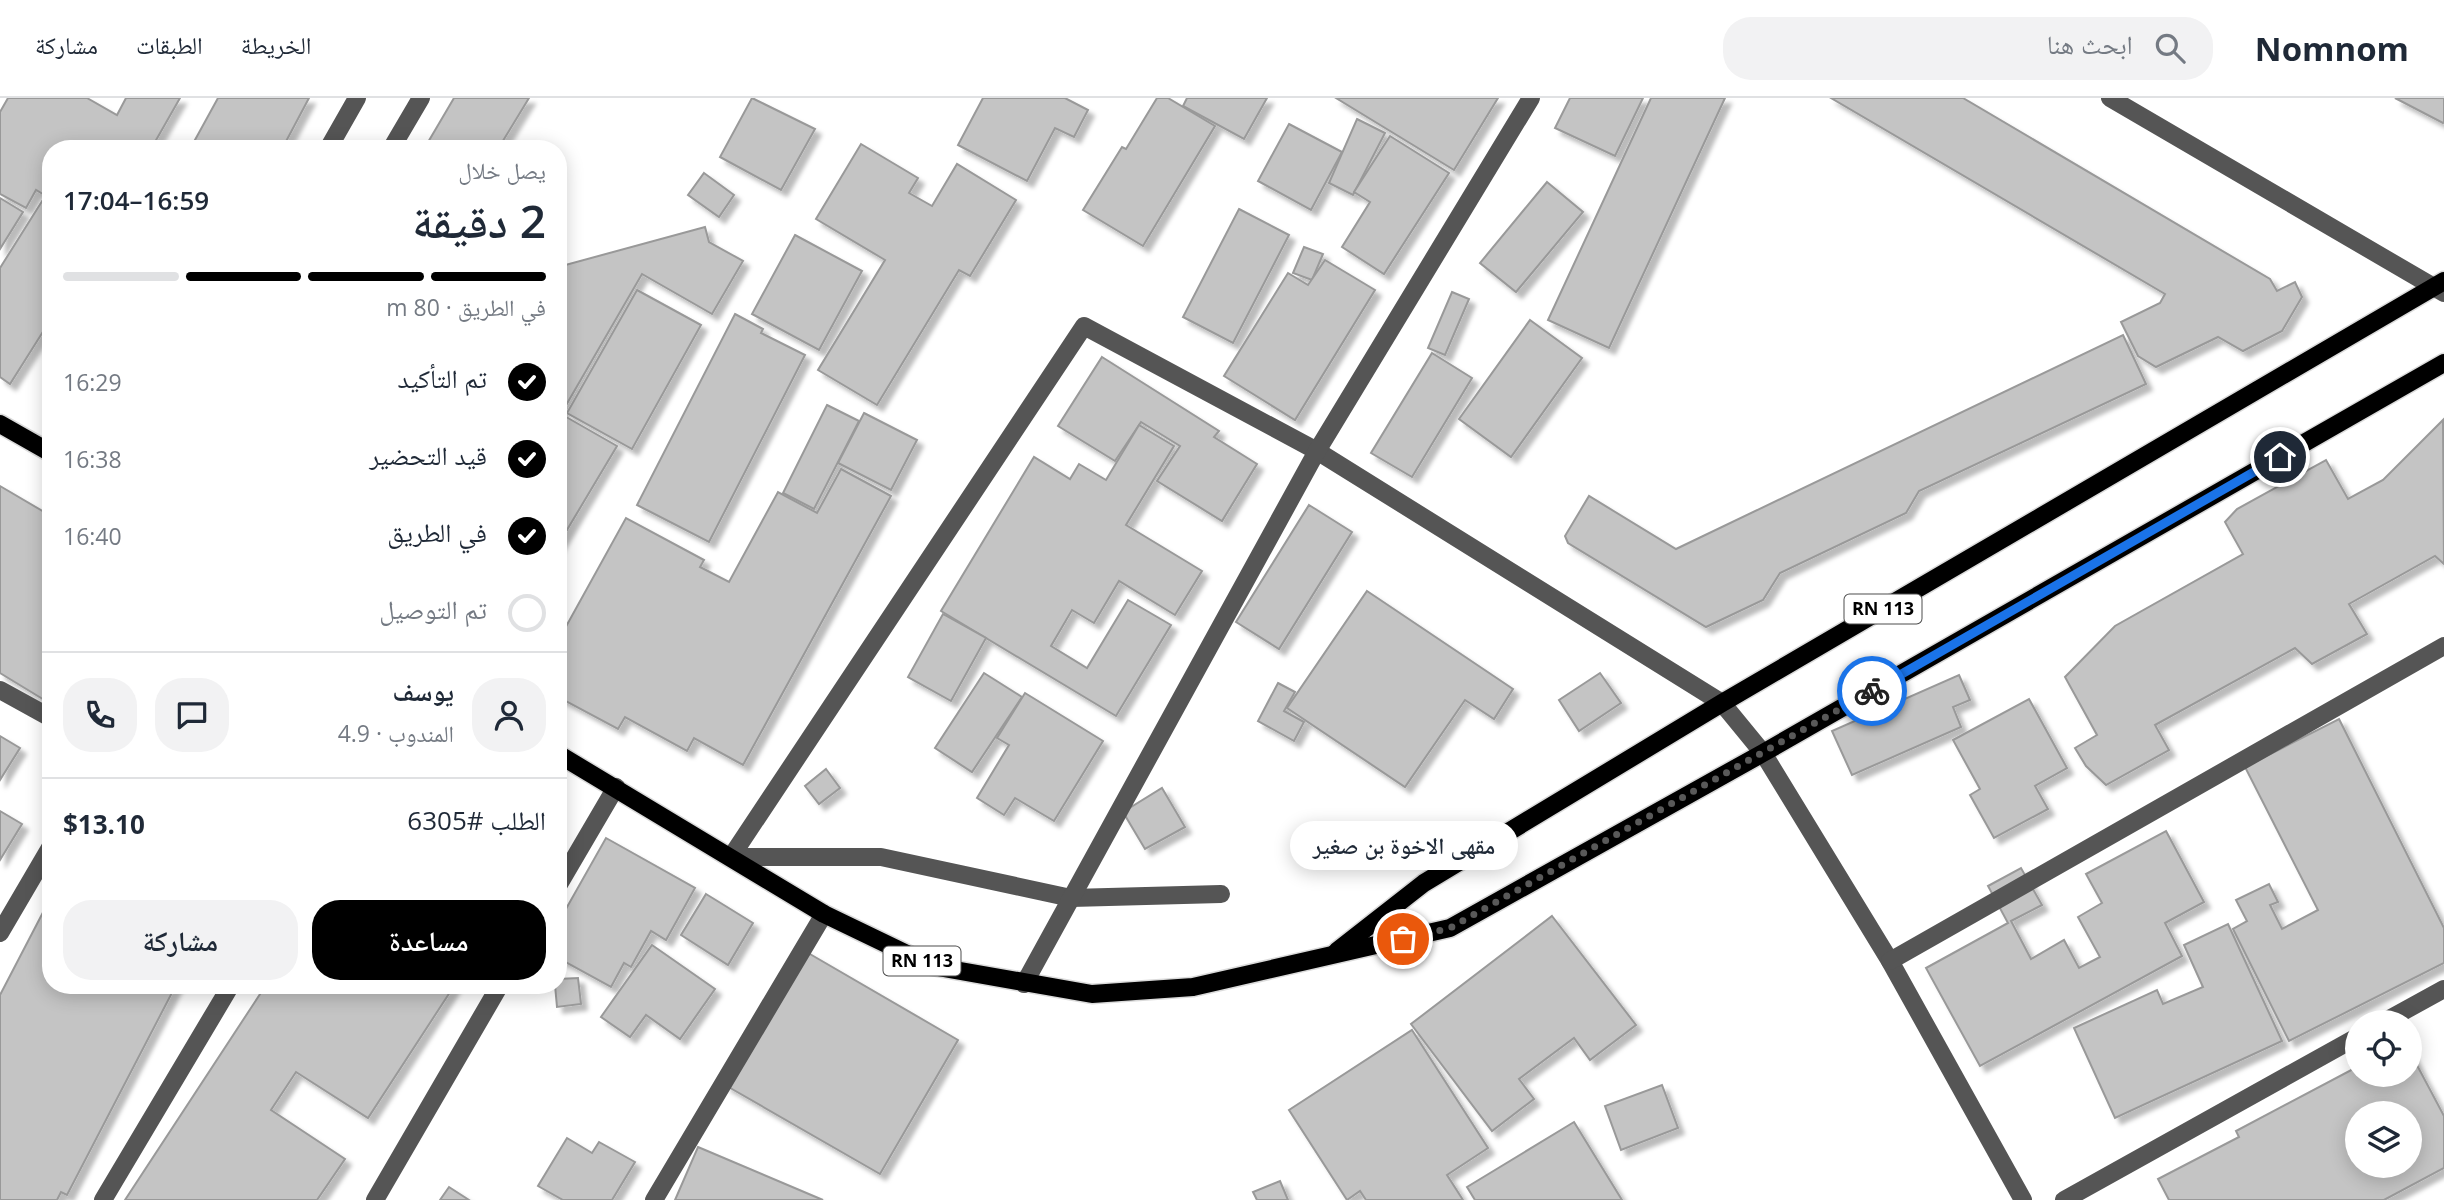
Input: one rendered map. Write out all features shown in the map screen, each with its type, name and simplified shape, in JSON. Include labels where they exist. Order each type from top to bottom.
[{"type":"main road","name":"RN 113","points":[[1333,955],[1424,883],[1722,703],[2441,287]]},
{"type":"main road","name":"RN 113","points":[[567,759],[824,914],[932,965],[1024,984],[1092,994],[1193,987],[1450,928],[1763,753],[2444,363]]},
{"type":"main road","points":[[0,424],[42,448]]},
{"type":"street","points":[[332,140],[357,98]]},
{"type":"street","points":[[396,140],[421,98]]},
{"type":"street","points":[[1024,984],[1317,451],[1531,98]]},
{"type":"street","points":[[2110,98],[2441,287]]},
{"type":"street","points":[[731,857],[1084,326],[1317,451],[1722,703],[1763,753],[1890,961],[2023,1200]]},
{"type":"street","points":[[1890,961],[2444,646]]},
{"type":"street","points":[[0,690],[42,713]]},
{"type":"street","points":[[567,870],[615,787]]},
{"type":"street","points":[[731,857],[880,857],[1071,898],[1221,894]]},
{"type":"street","points":[[0,933],[42,861]]},
{"type":"street","points":[[654,1200],[824,914]]},
{"type":"street","points":[[2406,1010],[2444,989]]},
{"type":"street","points":[[103,1200],[226,994]]},
{"type":"street","points":[[375,1200],[495,994]]},
{"type":"street","points":[[2064,1200],[2345,1044]]},
{"type":"building","points":[[8,98],[87,98],[117,115],[126,98],[180,98],[156,140],[42,140],[42,194],[36,190],[26,208],[0,194],[0,112]]},
{"type":"building","points":[[218,98],[309,98],[287,140],[195,140]]},
{"type":"building","points":[[454,98],[529,98],[503,140],[429,140]]},
{"type":"building","points":[[752,98],[815,129],[781,190],[720,157]]},
{"type":"building","points":[[983,98],[1065,98],[1088,110],[1074,137],[1055,128],[1027,181],[958,145]]},
{"type":"building","points":[[1157,98],[1168,98],[1215,126],[1143,246],[1083,210],[1122,147],[1126,149]]},
{"type":"building","points":[[1187,98],[1267,98],[1244,139],[1183,106]]},
{"type":"building","points":[[1336,98],[1498,98],[1454,170]]},
{"type":"building","points":[[1570,98],[1643,98],[1615,156],[1555,128]]},
{"type":"building","points":[[1651,98],[1725,98],[1609,348],[1548,320]]},
{"type":"building","points":[[1831,98],[1963,98],[2270,279],[2277,291],[2295,282],[2302,297],[2282,331],[2243,351],[2218,337],[2156,367],[2138,356],[2121,322],[2160,303],[2165,294]]},
{"type":"building","points":[[2395,98],[2444,98],[2444,122],[2443,123]]},
{"type":"building","points":[[1357,119],[1385,133],[1353,195],[1329,183]]},
{"type":"building","points":[[1289,124],[1342,152],[1311,210],[1258,181]]},
{"type":"building","points":[[1390,136],[1449,173],[1384,274],[1342,247],[1370,202],[1354,192]]},
{"type":"building","points":[[861,144],[918,178],[909,193],[932,206],[957,164],[1016,200],[970,276],[959,270],[877,405],[818,370],[885,260],[816,219]]},
{"type":"building","points":[[704,173],[734,195],[719,217],[688,195]]},
{"type":"building","points":[[1547,182],[1583,212],[1516,292],[1480,263]]},
{"type":"building","points":[[0,198],[23,212],[0,249]]},
{"type":"building","points":[[42,201],[42,333],[10,384],[0,377],[0,268]]},
{"type":"building","points":[[1239,209],[1289,235],[1233,343],[1183,317]]},
{"type":"building","points":[[705,227],[709,242],[743,261],[712,314],[642,274],[567,404],[567,265]]},
{"type":"building","points":[[795,235],[862,271],[819,350],[752,314]]},
{"type":"building","points":[[1304,247],[1323,254],[1312,280],[1293,273]]},
{"type":"building","points":[[1325,260],[1375,290],[1295,420],[1224,376],[1288,273],[1308,285]]},
{"type":"building","points":[[637,290],[701,325],[632,449],[567,413]]},
{"type":"building","points":[[1452,292],[1469,299],[1445,355],[1428,348]]},
{"type":"building","points":[[735,314],[763,329],[761,333],[805,355],[709,542],[637,505]]},
{"type":"building","points":[[1530,320],[1582,358],[1511,457],[1459,419]]},
{"type":"building","points":[[2123,335],[2146,384],[1919,491],[1906,513],[1780,573],[1763,600],[1706,627],[1568,543],[1565,536],[1589,496],[1676,549]]},
{"type":"building","points":[[1432,353],[1472,378],[1412,477],[1371,453]]},
{"type":"building","points":[[1102,357],[1219,431],[1214,437],[1257,464],[1222,521],[1157,481],[1180,446],[1141,422],[1115,461],[1058,426]]},
{"type":"building","points":[[827,405],[859,421],[814,509],[783,493]]},
{"type":"building","points":[[864,413],[917,440],[891,490],[838,463]]},
{"type":"building","points":[[567,417],[617,446],[567,530]]},
{"type":"building","points":[[2443,420],[2444,564],[2435,556],[2349,604],[2367,634],[2312,664],[2295,648],[2155,725],[2169,750],[2106,785],[2086,766],[2075,748],[2097,735],[2065,677],[2115,626],[2243,554],[2225,522],[2237,509],[2326,460],[2348,499],[2383,480]]},
{"type":"building","points":[[1139,425],[1174,446],[1126,525],[1202,571],[1175,615],[1119,581],[1094,623],[1072,610],[1051,646],[1087,668],[1128,600],[1171,625],[1116,716],[941,611],[1034,457],[1070,479],[1079,464],[1106,480]]},
{"type":"building","points":[[841,469],[891,496],[743,765],[694,738],[687,751],[625,717],[618,729],[567,702],[567,625],[626,518],[704,560],[700,567],[729,582],[778,492],[817,513]]},
{"type":"building","points":[[0,486],[42,511],[42,699],[0,673]]},
{"type":"building","points":[[1309,505],[1352,532],[1279,649],[1236,622]]},
{"type":"building","points":[[1367,591],[1513,689],[1494,719],[1465,700],[1405,787],[1287,708]]},
{"type":"building","points":[[943,614],[986,638],[951,701],[908,677]]},
{"type":"building","points":[[984,673],[1022,697],[972,772],[935,748]]},
{"type":"building","points":[[1600,673],[1621,703],[1579,731],[1559,700]]},
{"type":"building","points":[[1959,675],[1970,700],[1953,707],[1961,727],[1852,775],[1832,731]]},
{"type":"building","points":[[1278,683],[1295,692],[1284,711],[1304,722],[1294,741],[1258,721]]},
{"type":"building","points":[[1025,693],[1103,741],[1054,821],[1015,798],[1004,815],[977,798],[1009,745],[997,738]]},
{"type":"building","points":[[2029,699],[2067,768],[2035,786],[2048,809],[1994,838],[1970,795],[1980,789],[1953,740]]},
{"type":"building","points":[[2339,719],[2444,928],[2444,963],[2351,1010],[2345,1010],[2345,1013],[2289,1041],[2233,929],[2247,921],[2236,900],[2269,884],[2278,902],[2270,905],[2282,929],[2318,910],[2245,767]]},
{"type":"building","points":[[0,736],[20,748],[0,780]]},
{"type":"building","points":[[826,769],[840,788],[819,804],[805,786]]},
{"type":"building","points":[[1162,788],[1185,827],[1145,849],[1123,812]]},
{"type":"building","points":[[0,811],[22,824],[0,860]]},
{"type":"building","points":[[2166,831],[2204,902],[2165,923],[2182,956],[1980,1066],[1926,968],[2008,923],[1988,886],[2021,868],[2042,905],[2011,921],[2031,959],[2064,940],[2079,968],[2100,957],[2078,917],[2102,903],[2086,874]]},
{"type":"building","points":[[606,838],[695,888],[666,940],[651,931],[631,967],[624,963],[611,987],[567,963],[567,907]]},
{"type":"building","points":[[706,894],[753,923],[728,965],[681,935]]},
{"type":"building","points":[[42,914],[42,994],[171,994],[67,1195],[61,1192],[57,1200],[0,1200],[0,995]]},
{"type":"building","points":[[1552,916],[1636,1025],[1590,1060],[1574,1038],[1519,1079],[1534,1099],[1492,1131],[1411,1024]]},
{"type":"building","points":[[2228,924],[2282,1041],[2115,1118],[2074,1028],[2157,990],[2163,1004],[2203,987],[2184,945]]},
{"type":"building","points":[[652,945],[715,989],[680,1039],[646,1015],[630,1037],[601,1017]]},
{"type":"building","points":[[803,950],[958,1040],[880,1174],[725,1085]]},
{"type":"building","points":[[578,978],[581,1004],[557,1007],[556,994],[567,994],[567,979]]},
{"type":"building","points":[[260,994],[449,994],[368,1118],[296,1072],[271,1110],[345,1159],[317,1200],[125,1200]]},
{"type":"building","points":[[1412,1030],[1488,1148],[1447,1175],[1463,1200],[1366,1200],[1360,1191],[1347,1200],[1289,1110]]},
{"type":"building","points":[[2345,1073],[2345,1087],[2422,1087],[2422,1075],[2444,1116],[2444,1168],[2384,1200],[2169,1200],[2158,1179],[2239,1137],[2236,1131]]},
{"type":"building","points":[[1662,1085],[1678,1128],[1621,1150],[1605,1106]]},
{"type":"building","points":[[1574,1122],[1622,1200],[1475,1200],[1467,1187]]},
{"type":"building","points":[[567,1138],[592,1153],[599,1142],[635,1162],[612,1200],[563,1200],[538,1186]]},
{"type":"building","points":[[698,1147],[823,1200],[675,1200]]},
{"type":"building","points":[[1280,1181],[1288,1200],[1257,1200],[1253,1192]]},
{"type":"building","points":[[449,1187],[469,1200],[440,1200]]},
{"type":"way so far","points":[[1403,939],[1450,928],[1872,691]]},
{"type":"place","name":"مقهی الاخوة بن صغير","points":[[1403,939]]},
{"type":"route","points":[[1872,691],[2280,457]]}]
